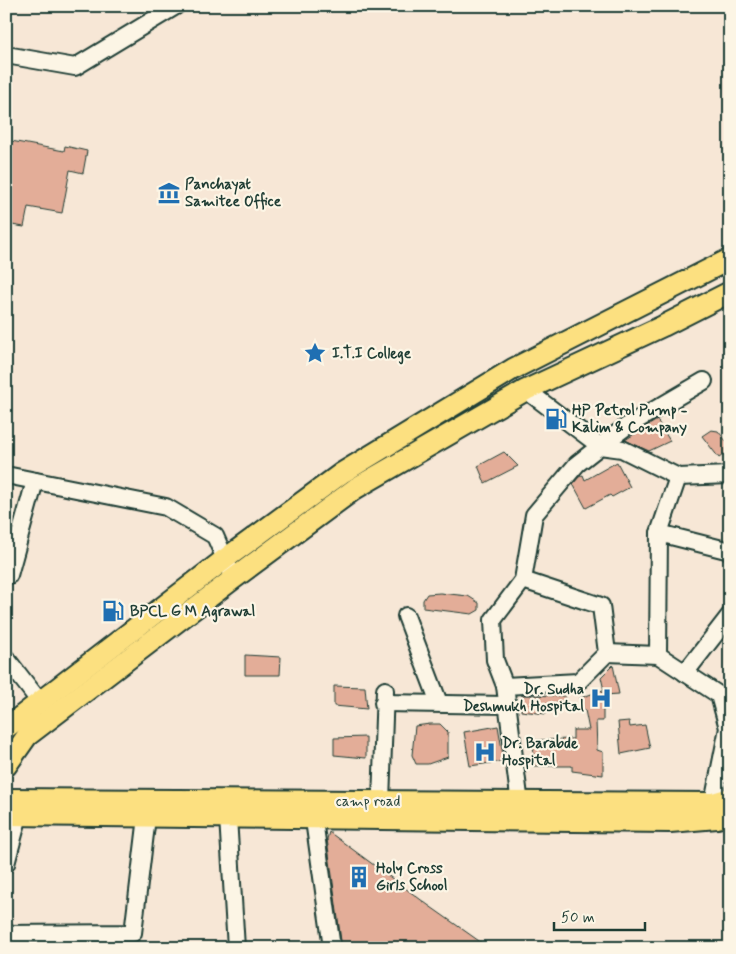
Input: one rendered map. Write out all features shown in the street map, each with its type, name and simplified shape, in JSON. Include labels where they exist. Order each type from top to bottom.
[{"type":"main road","points":[[6,728],[225,559],[342,473],[513,369],[730,259]]},
{"type":"main road","points":[[6,766],[27,736],[356,488],[526,390],[663,326],[730,292]]},
{"type":"main road","points":[[571,339],[583,362]]},
{"type":"main road","points":[[513,369],[526,390]]},
{"type":"main road","name":"camp road","points":[[13,807],[521,811],[721,800]]},
{"type":"main road","name":"camp road","points":[[82,808],[147,817],[228,817],[321,810],[380,801],[670,822],[730,815]]},
{"type":"street","points":[[6,55],[75,67],[155,12],[176,6]]},
{"type":"street","points":[[521,811],[505,686],[495,660],[493,620],[523,580],[534,515],[577,464],[627,426],[704,381]]},
{"type":"street","points":[[526,390],[600,446],[622,449],[678,477],[730,475]]},
{"type":"street","points":[[6,475],[166,507],[215,536],[233,579]]},
{"type":"street","points":[[658,655],[659,533],[678,477]]},
{"type":"street","points":[[6,574],[8,575],[35,480]]},
{"type":"street","points":[[659,533],[730,551]]},
{"type":"street","points":[[523,580],[601,606],[607,653]]},
{"type":"street","points":[[685,673],[730,615]]},
{"type":"street","points":[[406,616],[439,703]]},
{"type":"street","points":[[505,686],[578,682],[607,653],[658,655],[685,673],[724,692],[728,728],[721,800]]},
{"type":"street","points":[[6,658],[40,702]]},
{"type":"street","points":[[380,801],[384,697],[439,703],[508,705]]},
{"type":"street","points":[[6,864],[13,807]]},
{"type":"street","points":[[321,810],[332,948]]},
{"type":"street","points":[[6,934],[133,933],[147,817]]},
{"type":"street","points":[[228,817],[236,948]]},
{"type":"building","points":[[6,140],[64,151],[65,146],[87,151],[83,173],[70,170],[62,213],[28,207],[24,227],[6,224]]},
{"type":"building","points":[[657,420],[670,441],[649,451],[625,440]]},
{"type":"building","points":[[711,430],[718,431],[730,446],[730,450],[719,458],[702,436]]},
{"type":"building","points":[[504,452],[518,466],[485,483],[478,466]]},
{"type":"building","points":[[617,462],[630,487],[586,508],[573,484],[583,475],[585,480]]},
{"type":"building","points":[[440,593],[468,596],[479,603],[479,610],[472,614],[423,608],[423,600],[427,594]]},
{"type":"building","points":[[245,655],[281,657],[280,675],[245,675]]},
{"type":"building","points":[[613,665],[619,694],[605,695],[601,677]]},
{"type":"building","points":[[334,686],[365,687],[367,709],[334,706]]},
{"type":"building","points":[[603,690],[603,721],[596,721],[597,750],[603,752],[603,775],[572,771],[572,766],[533,766],[534,740],[573,739],[573,730],[589,730],[585,710],[579,710],[580,698]]},
{"type":"building","points":[[522,695],[565,696],[565,701],[546,704],[546,714],[521,711]]},
{"type":"building","points":[[629,721],[630,727],[645,725],[650,748],[621,754],[618,722]]},
{"type":"building","points":[[440,724],[448,732],[448,757],[428,764],[416,764],[412,755],[415,726]]},
{"type":"building","points":[[498,726],[504,761],[470,766],[464,732]]},
{"type":"building","points":[[366,737],[366,758],[334,755],[334,738]]},
{"type":"building","name":"Holy Cross Girls School","points":[[329,832],[489,948],[342,948],[327,839]]},
{"type":"place","name":"Panchayat Samitee Office","points":[[169,193]]},
{"type":"place","name":"I.T.I College","points":[[315,353]]},
{"type":"place","name":"HP Petrol Pump - Kalim & Company","points":[[556,419]]},
{"type":"place","name":"BPCL G M Agrawal","points":[[113,611]]},
{"type":"place","name":"Dr. Sudha Deshmukh Hospital","points":[[601,698]]},
{"type":"place","name":"Dr. Barabde Hospital","points":[[485,752]]},
{"type":"place","name":"Holy Cross Girls School","points":[[359,877]]}]
